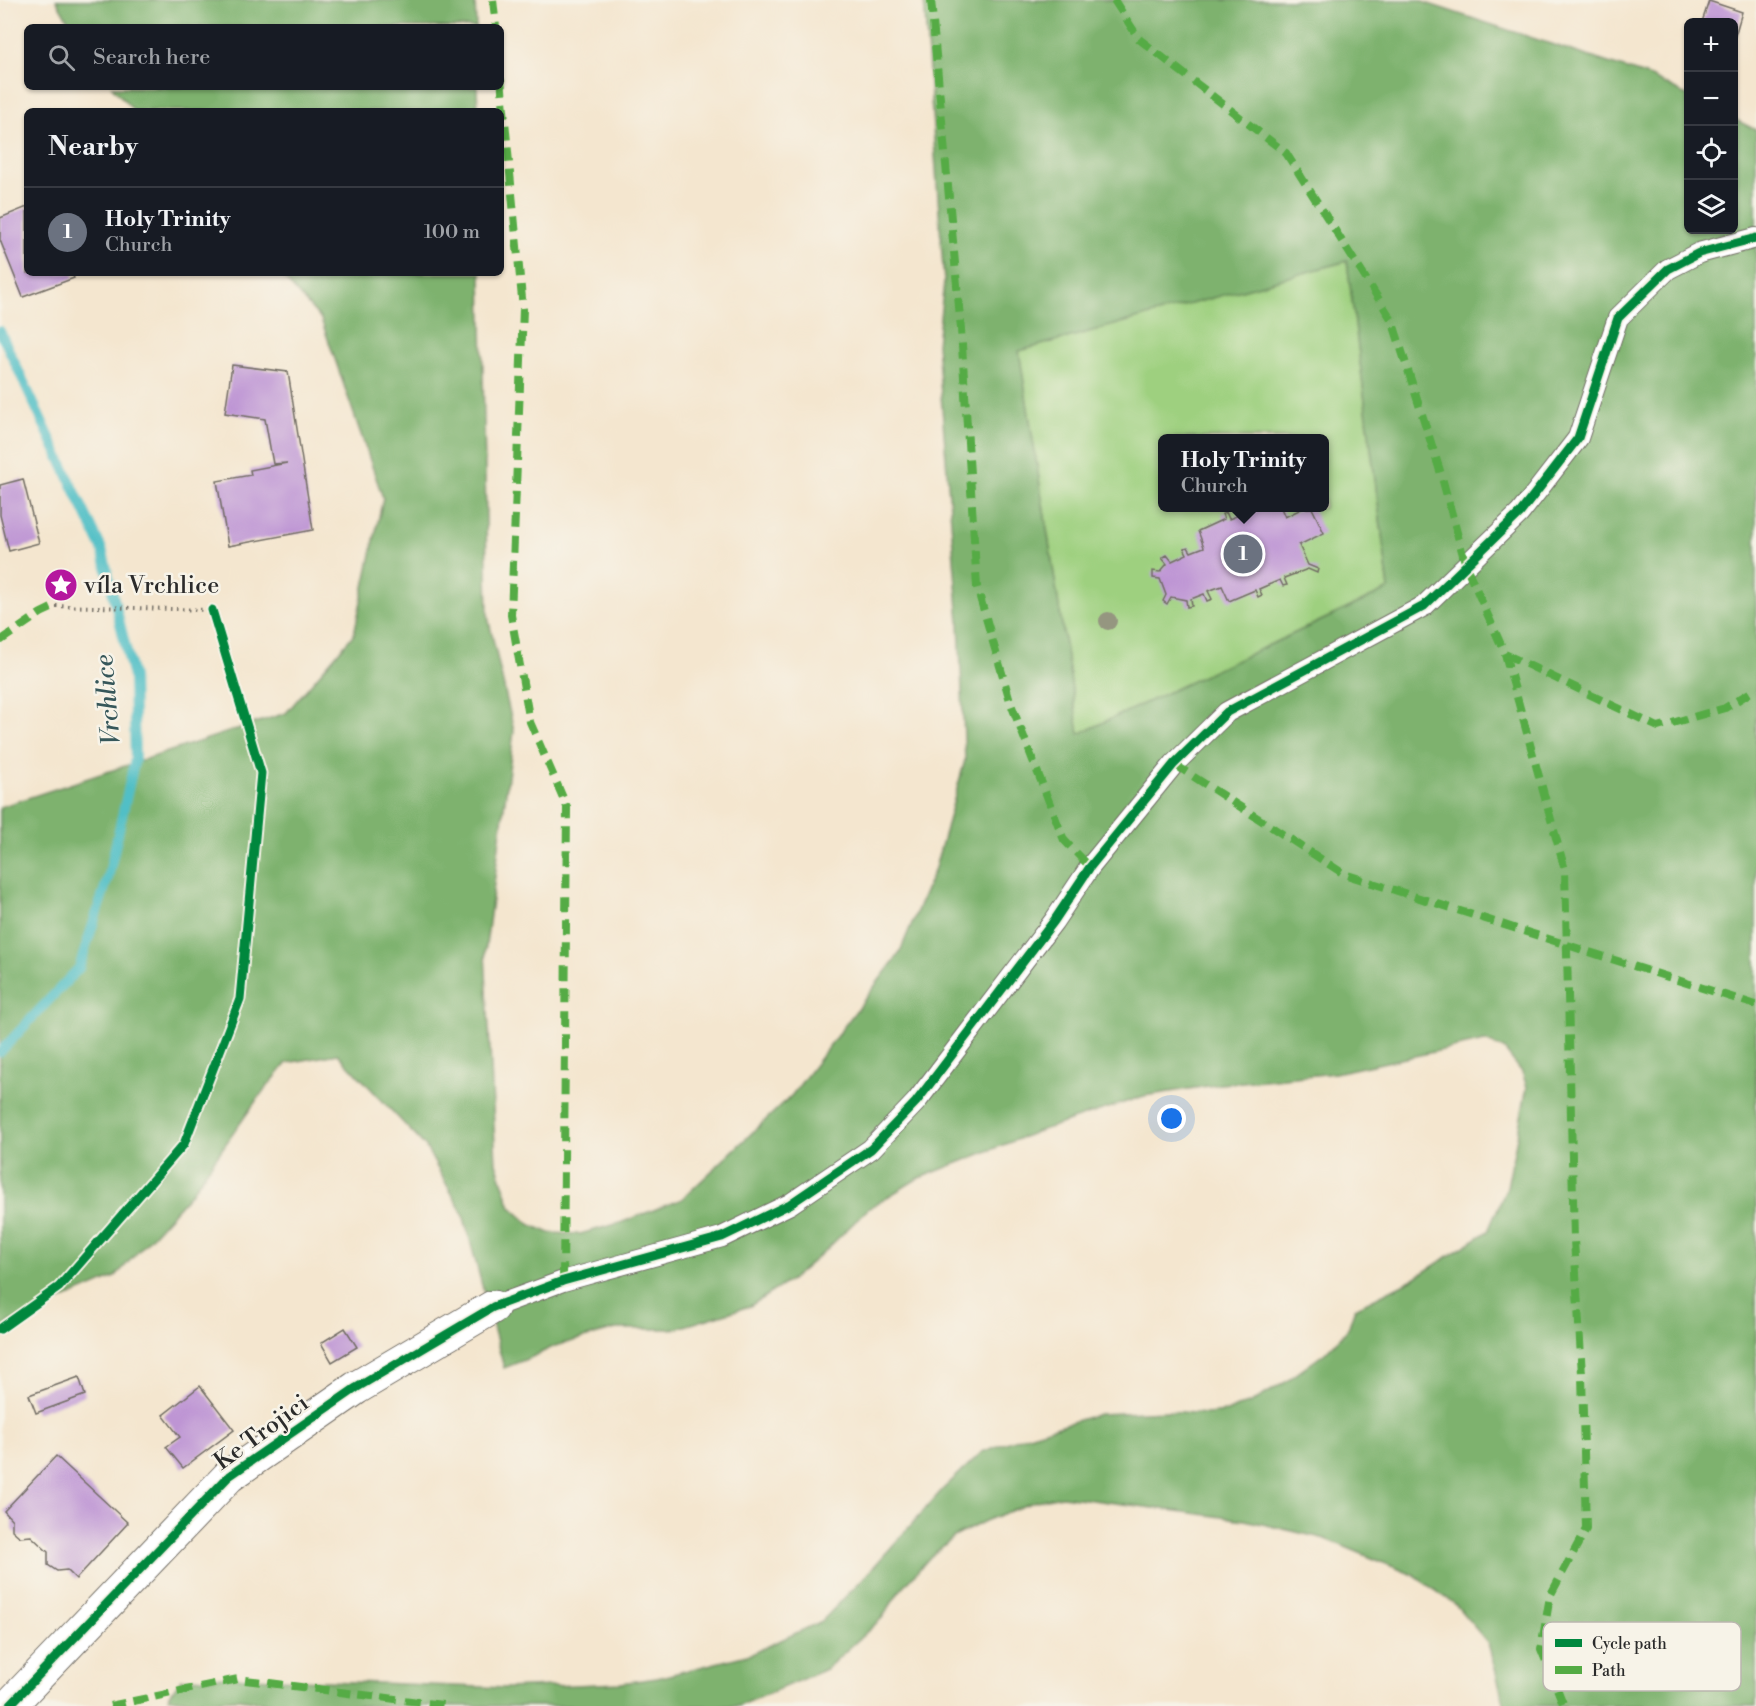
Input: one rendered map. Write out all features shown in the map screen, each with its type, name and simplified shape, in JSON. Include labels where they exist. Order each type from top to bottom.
[{"type":"street","name":"Ke Trojici","points":[[9,1706],[229,1476],[357,1388],[493,1307]]},
{"type":"lane","points":[[493,1307],[563,1281],[722,1237],[790,1204],[871,1149],[916,1102],[1054,921],[1090,867],[1174,764],[1227,712],[1424,606],[1520,513],[1578,438],[1618,318],[1668,269],[1699,253],[1756,238]]},
{"type":"path","points":[[56,606],[212,610]]},
{"type":"green space","points":[[56,0],[475,0],[476,24],[70,24]]},
{"type":"green space","points":[[924,0],[1417,0],[1651,77],[1684,94],[1684,234],[1738,234],[1738,121],[1756,130],[1756,1706],[1505,1706],[1488,1643],[1455,1604],[1413,1575],[1326,1539],[1245,1520],[1062,1496],[1036,1501],[985,1521],[954,1537],[930,1557],[899,1592],[882,1618],[826,1669],[739,1706],[287,1706],[239,1699],[192,1701],[168,1698],[181,1679],[226,1677],[506,1688],[621,1683],[657,1678],[751,1654],[822,1621],[943,1489],[982,1452],[1025,1436],[1099,1414],[1167,1411],[1207,1414],[1227,1412],[1249,1404],[1284,1383],[1325,1353],[1348,1329],[1355,1308],[1413,1279],[1488,1231],[1507,1187],[1527,1087],[1522,1072],[1504,1049],[1485,1041],[1335,1073],[1221,1084],[1144,1096],[1036,1132],[917,1179],[869,1208],[791,1280],[750,1306],[675,1329],[616,1329],[555,1346],[504,1368],[463,1214],[425,1146],[338,1054],[287,1063],[258,1098],[191,1193],[115,1277],[8,1323],[0,1332],[0,807],[286,713],[354,634],[383,498],[321,319],[282,276],[481,276],[488,617],[514,731],[485,953],[496,1163],[511,1207],[531,1225],[550,1233],[580,1234],[620,1223],[682,1199],[792,1095],[899,954],[935,868],[965,760],[959,623],[937,344],[944,282]]},
{"type":"green space","points":[[115,90],[477,90],[478,108],[131,108]]},
{"type":"green space","points":[[1347,261],[1389,589],[1079,734],[1019,351]]},
{"type":"building","points":[[1709,1],[1742,12],[1738,26],[1738,18],[1703,18]]},
{"type":"building","points":[[24,208],[24,276],[73,276],[74,278],[23,297],[0,240],[0,218]]},
{"type":"building","points":[[232,365],[288,372],[313,530],[228,546],[217,481],[251,475],[250,470],[287,463],[273,464],[265,419],[225,413]]},
{"type":"building","points":[[23,479],[39,543],[9,551],[0,515],[0,485]]},
{"type":"building","points":[[1226,512],[1229,519],[1245,512],[1283,512],[1285,517],[1295,512],[1314,512],[1324,533],[1299,545],[1308,565],[1318,569],[1317,573],[1308,569],[1284,578],[1287,585],[1283,586],[1280,580],[1259,589],[1262,595],[1258,597],[1255,590],[1229,601],[1222,586],[1208,591],[1212,599],[1207,601],[1204,594],[1191,599],[1192,606],[1187,607],[1186,600],[1171,597],[1167,604],[1163,601],[1166,595],[1160,579],[1153,578],[1153,571],[1160,572],[1167,564],[1162,558],[1167,555],[1172,561],[1187,554],[1184,548],[1188,547],[1191,552],[1204,547],[1198,531],[1224,519],[1222,514]]},
{"type":"building","points":[[345,1328],[357,1347],[332,1362],[321,1343]]},
{"type":"building","points":[[79,1377],[85,1395],[36,1413],[29,1395]]},
{"type":"building","points":[[200,1386],[234,1430],[183,1468],[166,1447],[180,1437],[163,1415]]},
{"type":"building","points":[[56,1456],[128,1523],[76,1579],[67,1570],[57,1571],[48,1565],[48,1552],[31,1536],[20,1537],[12,1530],[12,1520],[4,1511]]},
{"type":"waterway","name":"Vrchlice","points":[[0,331],[102,549],[133,677],[135,759],[108,878],[79,968],[0,1052]]},
{"type":"marked path","points":[[493,0],[496,24]]},
{"type":"marked path","points":[[931,0],[961,329],[977,587],[1011,704],[1064,840],[1090,867]]},
{"type":"marked path","points":[[1114,0],[1139,39],[1286,153],[1392,320],[1441,474],[1466,566],[1505,654],[1565,870],[1574,1240],[1582,1374],[1586,1529],[1550,1596],[1546,1622]]},
{"type":"marked path","points":[[502,90],[504,108]]},
{"type":"marked path","points":[[504,110],[523,309],[511,615],[530,722],[567,807],[563,1281]]},
{"type":"marked path","points":[[0,641],[41,613],[56,606]]},
{"type":"marked path","points":[[1505,654],[1658,727],[1725,708],[1756,689]]},
{"type":"marked path","points":[[1174,764],[1344,874],[1756,1005]]},
{"type":"marked path","points":[[1543,1637],[1541,1649],[1543,1654]]},
{"type":"marked path","points":[[110,1706],[238,1679],[450,1706]]},
{"type":"marked path","points":[[1558,1691],[1564,1706]]},
{"type":"cycle path","points":[[9,1706],[229,1476],[356,1388],[493,1307],[563,1281],[722,1237],[790,1204],[871,1149],[916,1102],[1054,921],[1090,867],[1174,764],[1227,712],[1424,606],[1520,513],[1578,438],[1618,318],[1668,269],[1699,253],[1756,238]]},
{"type":"cycle path","points":[[0,1329],[59,1287],[184,1144],[240,999],[261,773],[212,610]]},
{"type":"place","name":"Holy Trinity","points":[[1243,554]]},
{"type":"place","name":"víla Vrchlice","points":[[61,585]]}]
